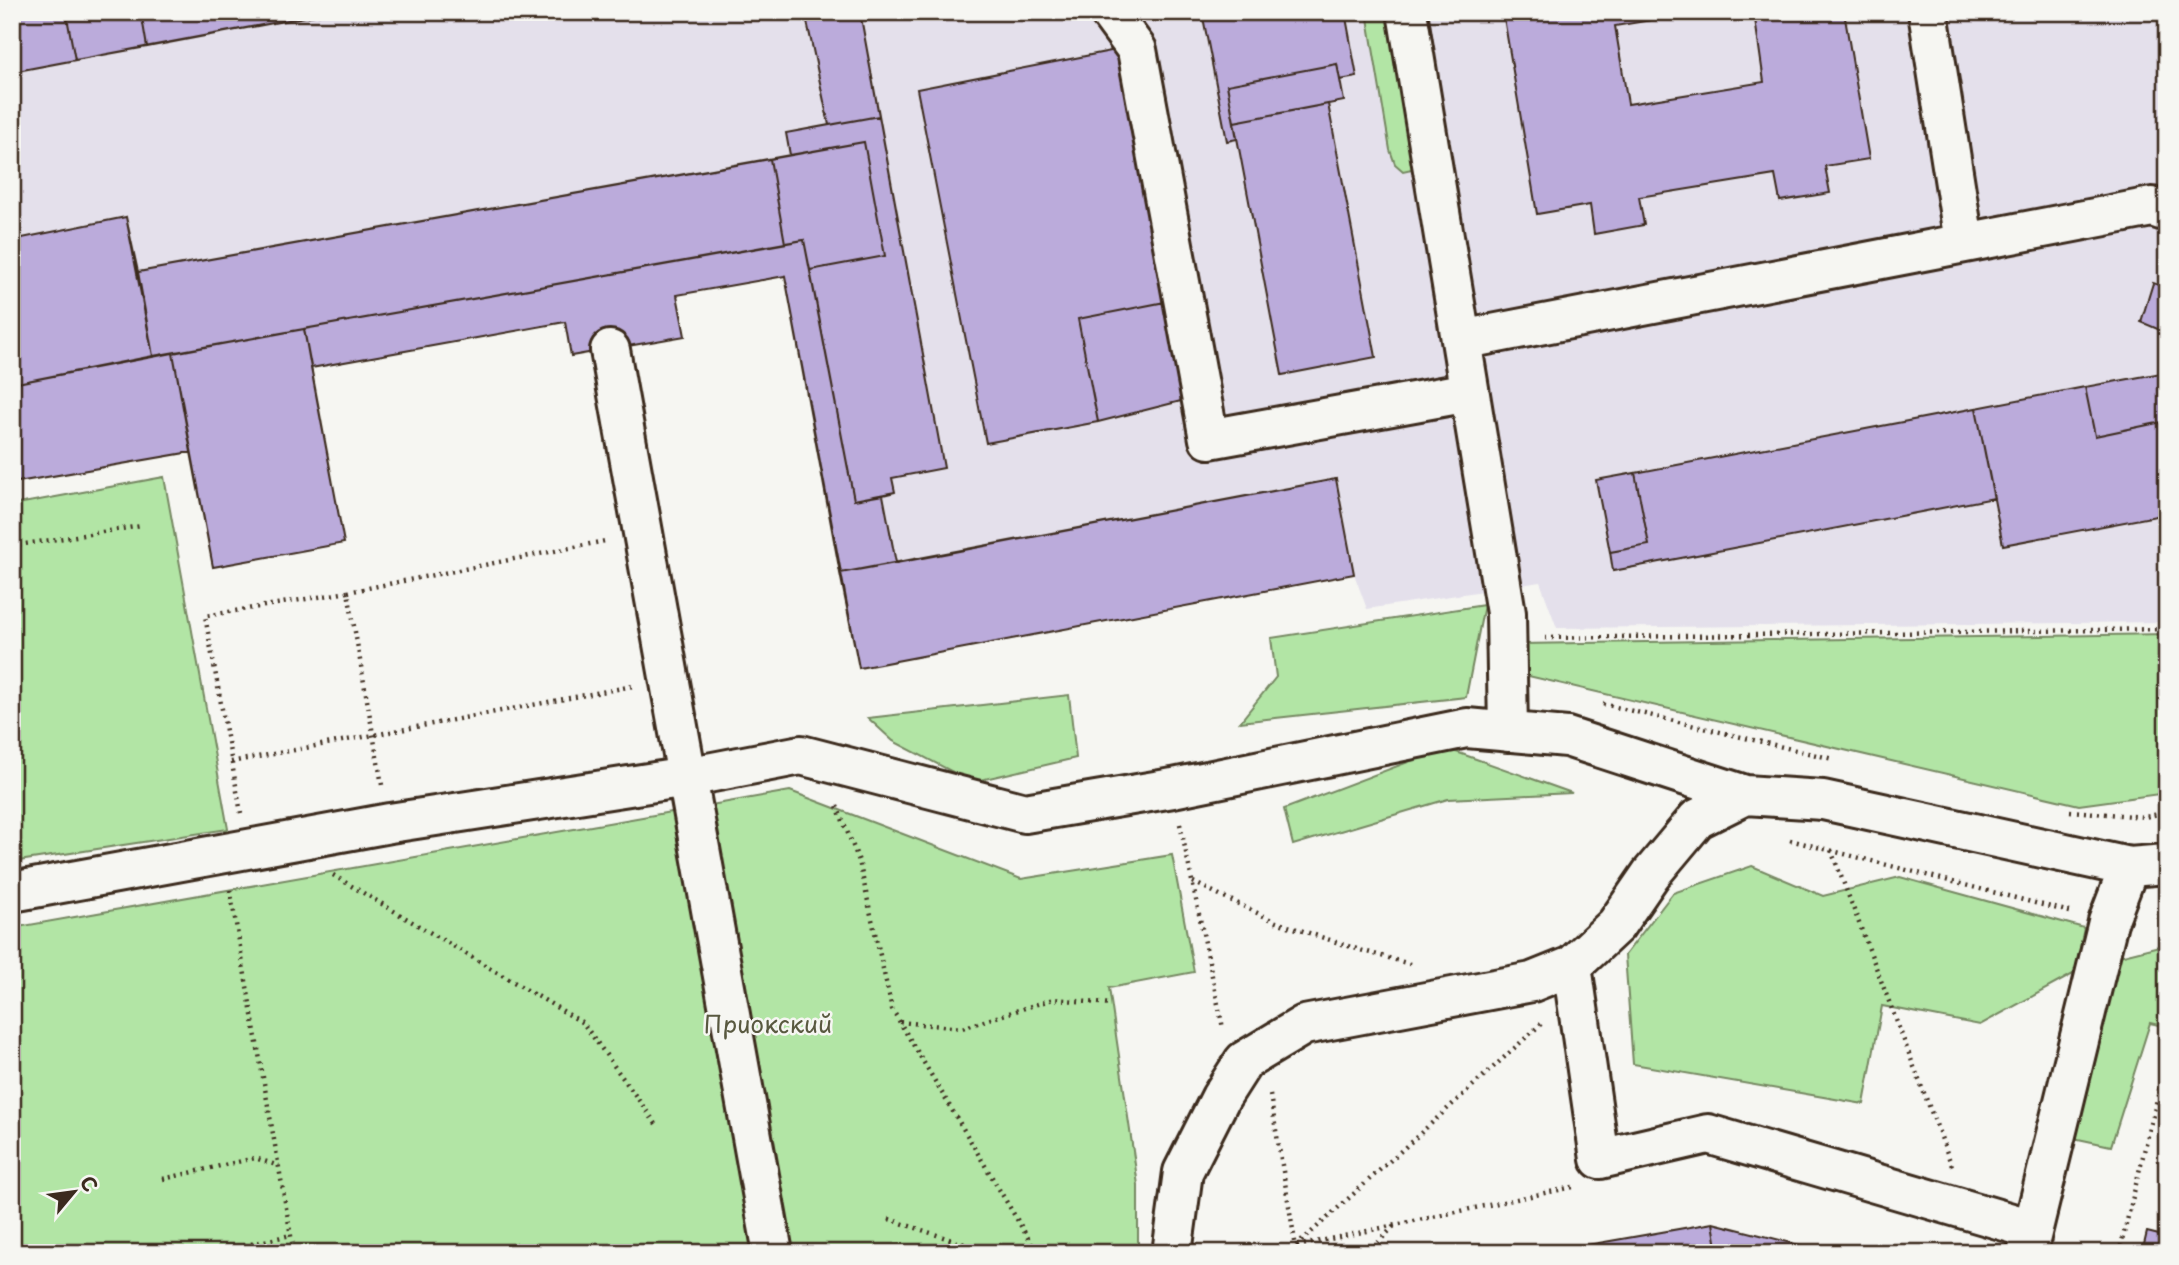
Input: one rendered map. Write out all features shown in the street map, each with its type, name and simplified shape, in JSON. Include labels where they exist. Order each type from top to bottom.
[{"type":"street","points":[[1109,12],[1137,50],[1209,439],[1469,392]]},
{"type":"street","points":[[1407,12],[1506,613],[1508,732]]},
{"type":"street","points":[[1928,12],[1964,242]]},
{"type":"street","points":[[1461,340],[2152,207],[2167,212]]},
{"type":"street","points":[[610,350],[773,1253]]},
{"type":"street","points":[[12,892],[390,824],[687,777],[801,755],[1025,813],[1173,788],[1467,728],[1567,737],[1745,795],[1823,800],[2129,867],[2167,864]]},
{"type":"street","points":[[1745,795],[1698,818],[1651,874],[1574,980],[1601,1159],[1708,1134],[1968,1210],[2029,1241],[2108,922],[2129,867]]},
{"type":"street","points":[[1172,1253],[1183,1172],[1221,1097],[1244,1061],[1304,1025],[1438,1002],[1532,982],[1574,980]]},
{"type":"path","points":[[12,546],[141,526]]},
{"type":"path","points":[[294,1253],[279,1166],[250,849],[231,762],[205,616],[348,592],[643,533]]},
{"type":"path","points":[[348,592],[390,824]]},
{"type":"path","points":[[1506,638],[2167,629]]},
{"type":"path","points":[[231,762],[669,679]]},
{"type":"path","points":[[1601,704],[1844,761]]},
{"type":"path","points":[[819,760],[859,861],[892,1009],[1037,1253]]},
{"type":"path","points":[[1173,788],[1221,1026],[1269,1093],[1297,1253]]},
{"type":"path","points":[[2058,810],[2145,817],[2167,812]]},
{"type":"path","points":[[1778,837],[2108,922]]},
{"type":"path","points":[[250,849],[583,1023],[656,1124]]},
{"type":"path","points":[[1831,849],[1968,1210]]},
{"type":"path","points":[[1192,882],[1276,922],[1360,950],[1430,969],[1438,1002]]},
{"type":"path","points":[[1296,1246],[1574,980]]},
{"type":"path","points":[[900,1021],[962,1028],[1053,999],[1112,1004]]},
{"type":"path","points":[[2119,1253],[2167,1059]]},
{"type":"path","points":[[163,1179],[255,1158],[279,1166]]},
{"type":"path","points":[[1296,1246],[1582,1185],[1601,1159]]},
{"type":"path","points":[[889,1219],[991,1253]]},
{"type":"path","points":[[1368,1253],[1395,1225]]},
{"type":"path","points":[[210,1253],[291,1235]]},
{"type":"shaded area","points":[[12,12],[2167,12],[2167,622],[1557,628],[1540,582],[1367,609],[1354,574],[859,668],[785,276],[678,295],[685,336],[571,356],[564,322],[311,368],[344,543],[213,567],[191,452],[12,483]]},
{"type":"green space","points":[[1367,12],[1399,12],[1416,168],[1403,171],[1395,164],[1390,150]]},
{"type":"green space","points":[[164,477],[228,829],[12,862],[12,505]]},
{"type":"green space","points":[[1484,605],[1466,697],[1240,722],[1276,677],[1271,638]]},
{"type":"green space","points":[[2167,634],[2167,793],[2079,805],[1524,675],[1521,644]]},
{"type":"green space","points":[[1069,695],[1076,758],[972,782],[893,741],[868,718]]},
{"type":"green space","points":[[1445,748],[1572,793],[1448,799],[1293,845],[1284,809]]},
{"type":"green space","name":"Приокский","points":[[790,791],[1021,879],[1172,855],[1194,972],[1109,988],[1138,1185],[1138,1253],[12,1253],[12,928]]},
{"type":"green space","points":[[1752,866],[1823,896],[1900,877],[2084,928],[2075,973],[1980,1025],[1882,1006],[1864,1104],[1633,1064],[1625,955],[1673,893]]},
{"type":"green space","points":[[2167,944],[2167,1027],[2150,1023],[2111,1146],[2064,1136],[2115,957]]},
{"type":"building","points":[[12,12],[331,12],[12,72]]},
{"type":"building","points":[[12,12],[66,12],[75,60],[12,72]]},
{"type":"building","points":[[66,12],[141,12],[147,47],[75,60]]},
{"type":"building","points":[[141,12],[331,12],[147,47]]},
{"type":"building","points":[[805,12],[860,12],[944,468],[892,478],[895,492],[883,495],[896,563],[1336,479],[1354,574],[859,668],[785,276],[677,295],[685,336],[571,356],[565,322],[311,368],[344,543],[213,567],[191,452],[12,483],[12,240],[126,217],[138,272],[790,155],[786,133],[829,125]]},
{"type":"building","points":[[805,12],[860,12],[879,116],[829,125]]},
{"type":"building","points":[[1202,12],[1345,12],[1357,77],[1340,80],[1337,64],[1227,85],[1237,139],[1227,141]]},
{"type":"building","points":[[1503,12],[1699,12],[1615,26],[1628,104],[1764,82],[1754,12],[1844,12],[1869,159],[1825,166],[1830,193],[1780,201],[1775,175],[1639,197],[1644,225],[1594,234],[1590,205],[1537,214]]},
{"type":"building","points":[[1116,50],[1165,302],[1078,319],[1098,422],[986,443],[917,89]]},
{"type":"building","points":[[1337,64],[1344,101],[1234,122],[1227,85]]},
{"type":"building","points":[[1328,104],[1376,357],[1282,375],[1234,122]]},
{"type":"building","points":[[879,116],[944,468],[892,478],[895,492],[854,500],[810,270],[885,256],[864,142],[790,155],[786,133]]},
{"type":"building","points":[[864,142],[885,256],[810,270],[804,240],[785,243],[770,159]]},
{"type":"building","points":[[770,159],[785,243],[153,356],[138,272]]},
{"type":"building","points":[[126,217],[153,356],[12,384],[12,240]]},
{"type":"building","points":[[804,240],[854,500],[883,495],[896,563],[840,573],[785,276],[677,295],[685,336],[571,356],[565,322],[311,368],[304,329]]},
{"type":"building","points":[[2153,283],[2167,288],[2167,333],[2141,322]]},
{"type":"building","points":[[1165,302],[1185,400],[1098,422],[1078,319]]},
{"type":"building","points":[[304,329],[344,543],[213,567],[173,353]]},
{"type":"building","points":[[173,353],[191,452],[12,483],[12,384]]},
{"type":"building","points":[[2167,372],[2167,421],[2095,436],[2085,387]]},
{"type":"building","points":[[2085,387],[2095,436],[2167,421],[2167,514],[2003,545],[1976,408]]},
{"type":"building","points":[[1976,408],[1994,498],[1613,571],[1610,552],[1649,545],[1635,473]]},
{"type":"building","points":[[1635,473],[1649,545],[1610,552],[1596,480]]},
{"type":"building","points":[[1336,479],[1354,574],[859,668],[840,573]]},
{"type":"building","points":[[1713,1223],[1718,1253],[1542,1253]]},
{"type":"building","points":[[1713,1223],[1831,1253],[1718,1253]]},
{"type":"building","points":[[2147,1232],[2167,1237],[2167,1253],[2142,1253]]}]
